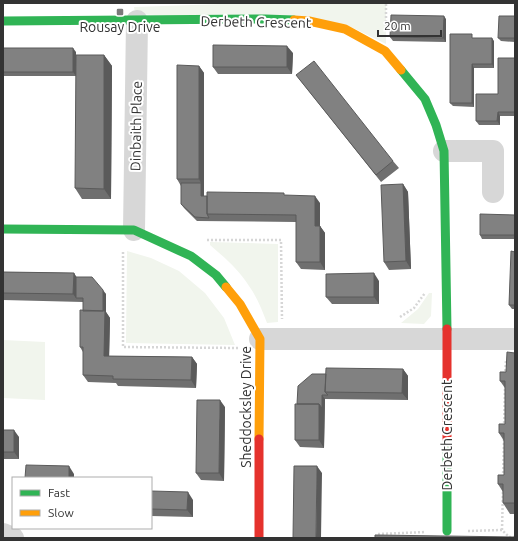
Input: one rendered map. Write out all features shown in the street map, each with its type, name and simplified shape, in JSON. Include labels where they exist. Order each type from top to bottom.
[{"type":"street","name":"Derbeth Crescent","points":[[3,21],[266,19],[309,21],[345,30],[386,51],[425,99],[436,125],[444,151],[447,339],[447,531]]},
{"type":"street","name":"Dinbaith Place","points":[[134,230],[137,21]]},
{"type":"street","points":[[444,151],[493,151],[493,192]]},
{"type":"street","name":"Sheddocksley Drive","points":[[3,229],[134,230],[191,256],[216,275],[240,304],[260,339],[259,538]]},
{"type":"street","points":[[260,339],[510,339]]},
{"type":"street","points":[[3,534],[13,538]]},
{"type":"path","points":[[134,230],[123,251],[123,347],[237,349],[260,339],[282,325],[281,240],[208,239],[191,256]]},
{"type":"path","points":[[396,319],[414,308],[426,290]]},
{"type":"path","points":[[502,530],[510,339]]},
{"type":"shaded area","points":[[251,3],[386,3],[386,44],[345,24],[135,14],[134,7]]},
{"type":"shaded area","points":[[210,242],[278,244],[278,322],[267,323],[257,299],[245,280],[231,264],[210,245]]},
{"type":"shaded area","points":[[127,251],[151,258],[179,271],[205,293],[224,318],[235,345],[126,343]]},
{"type":"shaded area","points":[[429,293],[432,293],[431,316],[424,324],[401,323],[418,309]]},
{"type":"shaded area","points":[[3,340],[45,342],[45,400],[3,398]]},
{"type":"building","points":[[391,15],[444,16],[443,38],[390,37]]},
{"type":"building","points":[[499,16],[515,16],[515,38],[498,38]]},
{"type":"building","points":[[450,34],[472,34],[472,38],[492,38],[492,64],[472,64],[472,103],[450,103]]},
{"type":"building","points":[[213,45],[287,46],[287,67],[213,67]]},
{"type":"building","points":[[3,48],[73,48],[73,72],[3,72]]},
{"type":"building","points":[[76,55],[104,55],[104,189],[75,188]]},
{"type":"building","points":[[498,58],[515,58],[515,112],[498,112],[497,121],[476,121],[476,94],[498,94]]},
{"type":"building","points":[[314,61],[393,161],[376,175],[296,75]]},
{"type":"building","points":[[177,65],[199,66],[199,179],[177,179]]},
{"type":"building","points":[[181,183],[201,183],[201,196],[207,196],[207,214],[209,218],[195,217],[181,204]]},
{"type":"building","points":[[403,184],[406,261],[384,262],[381,185]]},
{"type":"building","points":[[207,192],[284,193],[284,195],[315,196],[315,226],[320,226],[320,262],[296,262],[296,215],[207,214]]},
{"type":"building","points":[[480,214],[515,215],[515,235],[480,235]]},
{"type":"building","points":[[511,251],[515,252],[515,305],[509,305]]},
{"type":"building","points":[[3,272],[74,273],[73,294],[3,293]]},
{"type":"building","points":[[374,273],[374,297],[326,297],[326,274]]},
{"type":"building","points":[[76,277],[92,277],[103,290],[103,311],[83,311],[83,298],[76,298]]},
{"type":"building","points":[[80,310],[105,311],[104,356],[192,357],[191,380],[113,379],[113,376],[83,375],[83,347],[80,347]]},
{"type":"building","points":[[507,352],[515,353],[515,503],[503,503],[503,484],[498,484],[498,475],[504,475],[504,433],[499,433],[499,424],[505,424],[505,381],[500,381],[500,372],[506,372]]},
{"type":"building","points":[[326,368],[403,369],[402,393],[325,392]]},
{"type":"building","points":[[312,374],[326,374],[325,392],[328,395],[322,395],[322,408],[319,404],[297,404],[298,386]]},
{"type":"building","points":[[197,400],[220,400],[219,473],[196,473]]},
{"type":"building","points":[[295,404],[319,404],[319,440],[295,440]]},
{"type":"building","points":[[3,430],[14,430],[14,452],[3,452]]},
{"type":"building","points":[[26,465],[69,466],[69,477],[25,477]]},
{"type":"building","points":[[294,466],[317,466],[316,538],[293,538]]},
{"type":"building","points":[[152,491],[188,492],[187,510],[152,509]]},
{"type":"building","points":[[375,535],[515,537],[515,538],[375,538]]},
{"type":"traffic: fast","points":[[3,21],[294,20]]},
{"type":"traffic: fast","points":[[401,70],[425,99],[436,125],[444,151],[447,329]]},
{"type":"traffic: fast","points":[[3,229],[134,230],[191,256],[216,275],[226,287]]},
{"type":"traffic: fast","points":[[447,442],[447,531]]},
{"type":"traffic: slow","points":[[294,20],[309,21],[345,29],[385,51],[401,70]]},
{"type":"traffic: slow","points":[[226,287],[240,304],[260,339],[259,439]]},
{"type":"traffic: jam","points":[[447,329],[447,442]]},
{"type":"traffic: jam","points":[[259,439],[259,538]]},
{"type":"place","name":"Rousay Drive","points":[[120,12]]}]
